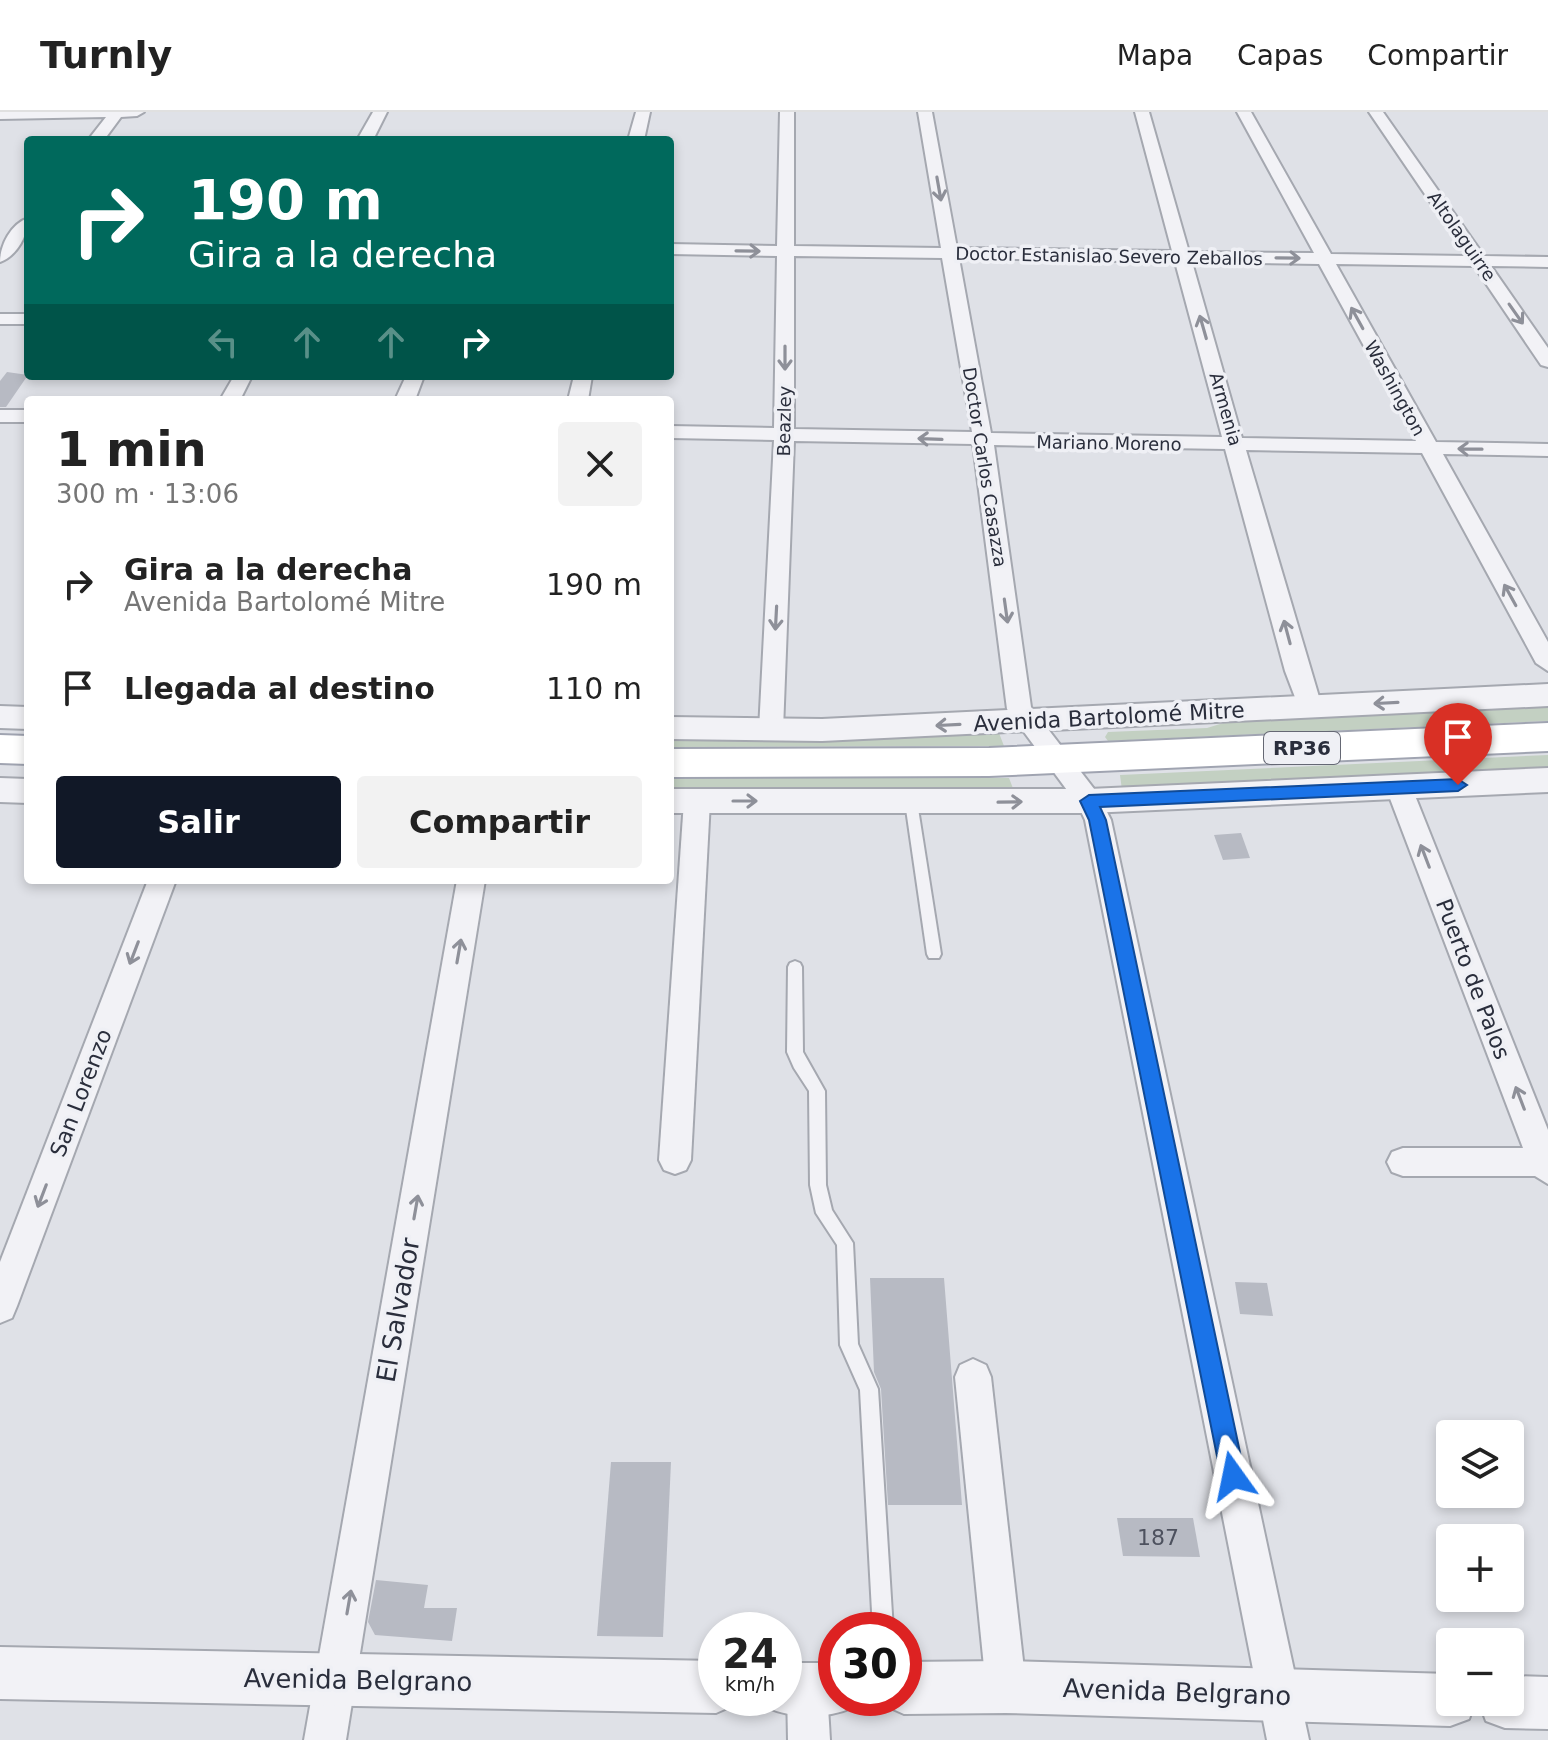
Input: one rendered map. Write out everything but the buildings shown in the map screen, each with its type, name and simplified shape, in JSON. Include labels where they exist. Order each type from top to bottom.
[{"type":"main road","name":"Avenida Bartolomé Mitre","points":[[674,763],[1056,759],[1548,737]]},
{"type":"main road","points":[[0,749],[24,750]]},
{"type":"street","points":[[99,136],[117,112]]},
{"type":"street","points":[[0,115],[137,112]]},
{"type":"street","points":[[367,136],[380,112]]},
{"type":"street","points":[[637,136],[643,112]]},
{"type":"street","name":"Beazley","points":[[771,730],[784,435],[787,112]]},
{"type":"street","name":"Doctor Carlos Casazza","points":[[925,112],[983,441],[1019,709],[1025,722],[1089,801],[1098,820],[1283,1718]]},
{"type":"street","name":"Armenia","points":[[1142,112],[1297,671],[1310,707]]},
{"type":"street","name":"Washington","points":[[1244,112],[1548,663]]},
{"type":"street","name":"Altolaguirre","points":[[1376,112],[1548,361]]},
{"type":"street","points":[[0,257],[18,233]]},
{"type":"street","name":"Doctor Estanislao Severo Zeballos","points":[[674,249],[1548,262]]},
{"type":"street","points":[[0,319],[24,319]]},
{"type":"street","points":[[0,416],[24,416]]},
{"type":"street","name":"Mariano Moreno","points":[[674,432],[983,441],[1548,450]]},
{"type":"street","name":"Avenida Bartolomé Mitre","points":[[674,728],[771,730],[1025,722],[1548,695]]},
{"type":"street","points":[[0,717],[24,718]]},
{"type":"street","points":[[675,1160],[684,801],[1089,801],[1548,780]]},
{"type":"street","name":"Puerto de Palos","points":[[1399,788],[1547,1165]]},
{"type":"street","points":[[0,790],[24,791]]},
{"type":"street","name":"San Lorenzo","points":[[0,1306],[160,884]]},
{"type":"street","name":"El Salvador","points":[[325,1740],[470,884]]},
{"type":"street","points":[[1403,1162],[1547,1165]]},
{"type":"street","points":[[973,1377],[1006,1687]]},
{"type":"street","name":"Avenida Belgrano","points":[[0,1673],[698,1687]]},
{"type":"street","name":"Avenida Belgrano","points":[[922,1688],[1006,1687],[1283,1718],[1436,1702]]},
{"type":"street","points":[[809,1689],[809,1740]]},
{"type":"street","points":[[1524,1702],[1548,1703]]},
{"type":"lane","points":[[911,802],[934,954]]},
{"type":"lane","points":[[795,967],[795,1052],[798,1066],[814,1082],[817,1091],[818,1185],[824,1213],[845,1243],[849,1345],[869,1389],[882,1612]]},
{"type":"green space","points":[[1548,705],[1548,721],[1108,741],[1105,737],[1108,732],[1207,728],[1233,720]]},
{"type":"green space","points":[[999,733],[1004,746],[674,747],[674,737]]},
{"type":"green space","points":[[1548,755],[1548,768],[1122,790],[1120,775]]},
{"type":"green space","points":[[674,777],[1009,778],[1014,791],[674,791]]},
{"type":"route","points":[[1233,1476],[1098,820],[1089,801],[1458,785]]}]
